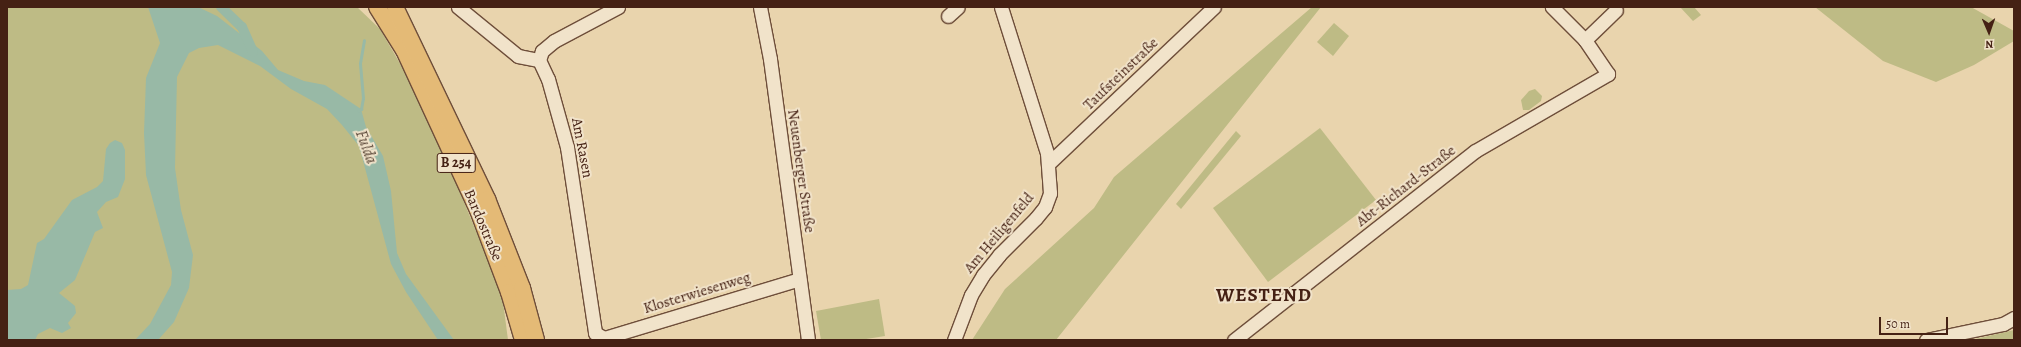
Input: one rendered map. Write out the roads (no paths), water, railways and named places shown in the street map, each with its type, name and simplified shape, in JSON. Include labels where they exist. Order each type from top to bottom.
[{"type":"main road","name":"Bardostraße","points":[[377,7],[404,50],[478,210],[510,292],[523,340]]},
{"type":"main road","name":"Bardostraße","points":[[395,7],[493,212],[522,288],[536,340]]},
{"type":"street","points":[[458,7],[518,56],[538,60],[542,51],[554,41],[618,7]]},
{"type":"street","name":"Neuenberger Straße","points":[[760,7],[770,59],[808,340]]},
{"type":"street","points":[[948,16],[958,7]]},
{"type":"street","name":"Am Heiligenfeld","points":[[954,340],[971,295],[983,275],[1045,207],[1050,193],[1050,163],[1001,7]]},
{"type":"street","name":"Taufsteinstraße","points":[[1050,163],[1214,7]]},
{"type":"street","points":[[1552,7],[1585,40],[1616,10]]},
{"type":"street","name":"Abt-Richard-Straße","points":[[1234,340],[1475,151],[1608,74],[1585,40]]},
{"type":"street","name":"Am Rasen","points":[[538,60],[548,79],[567,146],[591,319],[595,332],[604,338]]},
{"type":"street","name":"Klosterwiesenweg","points":[[604,338],[799,279]]},
{"type":"street","points":[[1926,340],[2003,324],[2014,318]]},
{"type":"water","name":"Fulda","points":[[148,7],[198,7],[217,16],[262,51],[278,70],[304,81],[325,85],[361,109],[366,127],[383,156],[391,191],[397,253],[406,274],[454,340],[438,340],[406,292],[391,264],[359,146],[327,109],[291,89],[260,66],[218,45],[199,48],[189,53],[177,77],[175,168],[181,210],[193,255],[189,288],[174,322],[158,340],[135,340],[150,324],[171,285],[172,272],[146,175],[144,133],[146,78],[160,43]]},
{"type":"water","points":[[115,140],[122,143],[125,150],[125,179],[118,197],[106,202],[97,212],[103,228],[95,232],[75,280],[59,293],[75,306],[76,313],[68,323],[71,328],[62,333],[50,328],[38,334],[35,340],[7,340],[7,290],[21,289],[28,285],[37,243],[44,239],[72,200],[97,187],[103,181],[106,149],[110,143]]},
{"type":"waterway","points":[[221,7],[242,27],[253,52]]},
{"type":"waterway","points":[[358,111],[361,109],[363,98],[360,63],[364,40]]},
{"type":"district","name":"WESTEND","points":[[1264,296]]}]
